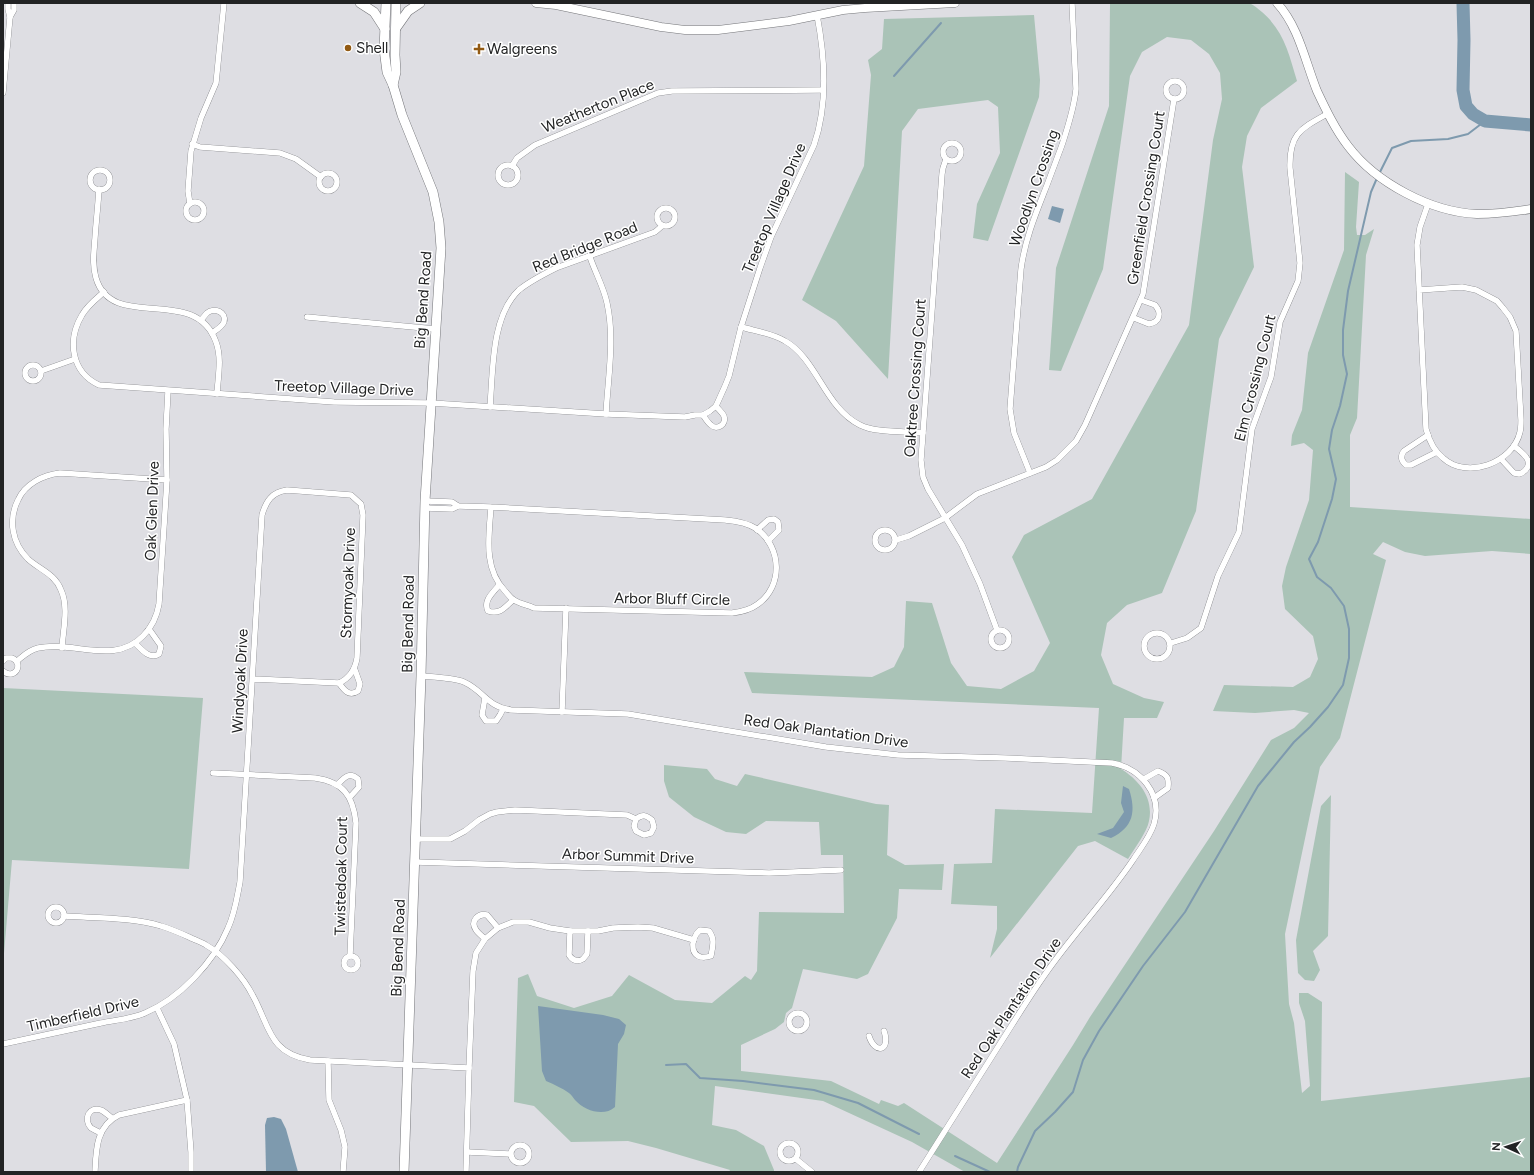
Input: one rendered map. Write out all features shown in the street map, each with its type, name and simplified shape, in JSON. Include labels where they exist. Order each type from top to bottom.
[{"type":"main road","points":[[360,3],[374,12],[385,29]]},
{"type":"main road","name":"Big Bend Road","points":[[386,3],[384,49],[386,72],[393,85],[402,115],[430,184],[439,222],[441,248],[425,505],[421,676],[404,1172]]},
{"type":"main road","name":"Big Bend Road","points":[[393,85],[396,72],[396,3]]},
{"type":"main road","points":[[395,30],[408,11],[420,3]]},
{"type":"street","points":[[3,93],[10,17],[8,3]]},
{"type":"street","points":[[10,17],[14,10],[14,3]]},
{"type":"street","points":[[190,204],[188,191],[192,144],[216,83],[224,3]]},
{"type":"street","points":[[536,3],[556,5],[661,27],[685,30],[718,30],[789,21],[843,10],[893,4],[955,3]]},
{"type":"street","name":"Woodlyn Crossing","points":[[1030,473],[1014,433],[1010,409],[1023,252],[1031,225],[1048,184],[1071,120],[1075,103],[1076,89],[1072,3]]},
{"type":"street","points":[[1277,3],[1291,23],[1327,114],[1349,147],[1369,168],[1394,186],[1428,204],[1458,212],[1476,214],[1531,209]]},
{"type":"street","name":"Treetop Village Drive","points":[[104,292],[89,306],[78,322],[72,343],[76,364],[86,377],[99,385],[168,391],[361,403],[431,403],[606,414],[685,417],[703,415],[716,406],[729,376],[741,327],[771,237],[814,145],[819,131],[824,63],[818,15]]},
{"type":"street","name":"Weatherton Place","points":[[512,166],[517,158],[535,145],[658,93],[672,91],[823,90]]},
{"type":"street","name":"Greenfield Crossing Court","points":[[896,540],[909,536],[945,518],[977,494],[1030,473],[1057,460],[1076,441],[1085,425],[1141,300],[1148,268],[1174,99]]},
{"type":"street","name":"Elm Crossing Court","points":[[1171,642],[1187,638],[1201,628],[1218,576],[1239,532],[1252,429],[1271,377],[1280,322],[1298,281],[1300,270],[1289,156],[1291,144],[1304,127],[1327,114]]},
{"type":"street","points":[[192,144],[200,147],[280,153],[296,159],[321,177]]},
{"type":"street","name":"Oaktree Crossing Court","points":[[946,159],[942,168],[921,460],[923,477],[928,489],[962,545],[980,584],[997,630]]},
{"type":"street","points":[[99,189],[93,262],[96,278],[104,292],[112,299],[133,307],[183,311],[201,320],[212,333],[219,355],[217,394]]},
{"type":"street","points":[[1418,290],[1462,287],[1476,290],[1497,301],[1510,317],[1516,331],[1521,420],[1520,433],[1514,446],[1508,453],[1501,459],[1486,466],[1468,468],[1452,464],[1437,452],[1428,435],[1418,290],[1417,237],[1428,204]]},
{"type":"street","name":"Red Bridge Road","points":[[490,407],[497,336],[503,315],[518,292],[541,276],[556,268],[590,257],[655,232],[662,226]]},
{"type":"street","points":[[590,257],[607,301],[610,321],[611,335],[606,414]]},
{"type":"street","name":"Greenfield Crossing Court","points":[[1134,318],[1149,324],[1156,322],[1158,318],[1159,311],[1155,304],[1141,300]]},
{"type":"street","points":[[201,320],[208,312],[212,310],[217,310],[222,313],[224,321],[218,329],[212,333]]},
{"type":"street","points":[[307,317],[435,329]]},
{"type":"street","points":[[741,327],[774,336],[793,347],[802,356],[838,408],[859,425],[870,429],[923,433]]},
{"type":"street","points":[[41,370],[75,359]]},
{"type":"street","name":"Oak Glen Drive","points":[[3,672],[9,675],[16,672],[19,666],[17,661],[25,654],[37,648],[125,649],[135,644],[155,620],[159,604],[167,480],[166,429],[168,391]]},
{"type":"street","points":[[703,415],[711,426],[717,428],[721,426],[724,422],[724,416],[716,406]]},
{"type":"street","points":[[1428,435],[1404,451],[1402,454],[1402,461],[1406,465],[1411,465],[1437,452]]},
{"type":"street","points":[[1501,459],[1514,473],[1519,474],[1525,471],[1527,468],[1527,457],[1514,446]]},
{"type":"street","points":[[62,648],[64,611],[63,595],[53,577],[29,560],[17,543],[12,525],[18,498],[23,491],[36,481],[52,474],[60,473],[167,480]]},
{"type":"street","name":"Windyoak Drive","points":[[215,951],[232,919],[240,882],[262,515],[270,498],[279,491],[287,490],[346,494],[356,498]]},
{"type":"street","name":"Stormyoak Drive","points":[[253,679],[339,683],[347,692],[352,693],[358,691],[360,684],[354,670],[357,658],[363,515],[361,504],[356,498]]},
{"type":"street","name":"Arbor Bluff Circle","points":[[425,505],[452,502],[458,506],[491,507],[729,521],[743,523],[757,530],[768,541],[774,554],[777,566],[775,581],[769,593],[758,604],[745,611],[732,613],[718,614],[534,608],[513,600],[495,579],[489,560],[488,546],[491,507]]},
{"type":"street","points":[[757,530],[768,520],[776,520],[779,524],[779,530],[768,541]]},
{"type":"street","points":[[499,585],[488,599],[486,604],[488,611],[494,613],[499,612],[513,600]]},
{"type":"street","points":[[562,712],[566,608]]},
{"type":"street","points":[[135,644],[150,656],[159,654],[161,646],[149,629]]},
{"type":"street","points":[[1154,633],[1162,633],[1171,642],[1168,651],[1162,657],[1157,659],[1148,656],[1144,650],[1147,637],[1154,633]]},
{"type":"street","points":[[3,661],[9,657],[17,661]]},
{"type":"street","points":[[339,683],[345,681],[354,670]]},
{"type":"street","name":"Red Oak Plantation Drive","points":[[421,676],[462,681],[472,686],[490,703],[503,709],[628,714],[826,747],[898,755],[1112,763],[1132,769],[1144,779],[1154,798],[1156,812],[1154,824],[1141,848],[1123,874],[1046,973],[919,1172]]},
{"type":"street","points":[[485,698],[482,715],[486,721],[496,721],[503,709]]},
{"type":"street","points":[[1144,779],[1158,771],[1166,774],[1169,779],[1168,788],[1154,798]]},
{"type":"street","name":"Twistedoak Court","points":[[213,773],[324,779],[337,785],[350,797],[355,814],[356,832],[350,956]]},
{"type":"street","name":"Twistedoak Court","points":[[337,785],[349,775],[352,775],[358,779],[359,787],[350,797]]},
{"type":"street","points":[[415,840],[450,839],[465,831],[479,820],[497,812],[515,810],[627,815],[636,820]]},
{"type":"street","name":"Arbor Summit Drive","points":[[415,862],[769,873],[841,870]]},
{"type":"street","points":[[485,939],[477,932],[474,925],[474,922],[478,916],[481,914],[487,915],[498,928]]},
{"type":"street","points":[[64,916],[132,921],[160,925],[206,944],[238,974],[248,988],[262,1014],[266,1026],[281,1048],[297,1058],[408,1066],[469,1068]]},
{"type":"street","points":[[466,1172],[473,971],[476,953],[485,939],[498,928],[513,922],[529,922],[550,928],[570,931],[598,931],[613,928],[653,928],[694,940]]},
{"type":"street","points":[[700,930],[709,931],[714,937],[714,945],[710,956],[703,959],[697,957],[694,952],[694,940],[696,933],[700,930]]},
{"type":"street","points":[[570,931],[570,955],[574,960],[578,961],[584,959],[587,954],[588,931]]},
{"type":"street","name":"Timberfield Drive","points":[[3,1044],[144,1014],[167,1002],[185,986],[215,951]]},
{"type":"street","points":[[157,1008],[174,1044],[187,1100],[192,1152],[191,1172]]},
{"type":"street","points":[[869,1036],[873,1045],[876,1047],[882,1047],[886,1043],[887,1039],[884,1031]]},
{"type":"street","points":[[328,1061],[329,1100],[341,1130],[345,1147],[344,1172]]},
{"type":"street","points":[[95,1172],[96,1150],[100,1133],[112,1118],[119,1115],[187,1100]]},
{"type":"street","points":[[100,1133],[92,1128],[87,1121],[89,1112],[96,1109],[102,1110],[112,1118]]},
{"type":"street","points":[[467,1152],[510,1154]]},
{"type":"street","points":[[796,1160],[812,1172]]},
{"type":"green space","points":[[1110,3],[1249,3],[1269,19],[1281,35],[1297,81],[1261,108],[1247,136],[1242,167],[1254,267],[1219,339],[1196,511],[1162,593],[1127,605],[1107,623],[1101,655],[1113,684],[1144,698],[1164,702],[1157,718],[1124,718],[1121,769],[1128,773],[1144,790],[1150,813],[1148,825],[1128,859],[1095,841],[1078,846],[990,958],[997,929],[997,906],[951,904],[954,864],[992,863],[995,809],[1092,813],[1099,708],[752,693],[744,672],[872,677],[894,667],[904,647],[906,601],[932,603],[951,663],[967,686],[1001,689],[1034,671],[1050,643],[1012,557],[1024,535],[1092,499],[1189,325],[1213,140],[1222,99],[1220,73],[1209,54],[1191,40],[1167,37],[1142,52],[1130,76],[1103,269],[1061,371],[1049,370],[1056,268],[1109,106]]},
{"type":"green space","points":[[1034,15],[1040,80],[1039,97],[988,241],[973,238],[977,204],[1000,153],[998,107],[988,100],[918,109],[902,131],[888,379],[836,321],[802,300],[864,166],[871,75],[868,60],[882,49],[884,19]]},
{"type":"green space","points":[[1345,172],[1359,182],[1356,227],[1357,235],[1365,235],[1374,229],[1366,255],[1357,418],[1350,435],[1350,507],[1531,519],[1531,554],[1492,551],[1425,556],[1405,552],[1383,542],[1373,554],[1386,560],[1340,738],[1320,767],[1285,934],[1289,1004],[1294,1023],[1302,1093],[1310,1086],[1305,1021],[1299,1003],[1299,993],[1308,993],[1322,1002],[1321,1101],[1531,1077],[1531,1172],[965,1172],[912,1142],[823,1101],[715,1086],[712,1125],[736,1130],[764,1146],[774,1170],[774,1172],[729,1172],[730,1170],[628,1141],[571,1142],[534,1106],[514,1102],[518,978],[528,974],[537,996],[574,1008],[612,996],[629,975],[675,1000],[712,1003],[745,976],[751,980],[757,971],[759,912],[844,913],[843,855],[821,855],[819,822],[766,821],[746,834],[726,832],[694,817],[669,797],[664,781],[664,765],[707,769],[715,779],[737,786],[745,774],[876,804],[889,805],[887,855],[905,865],[944,864],[942,890],[899,889],[897,918],[868,974],[857,979],[803,969],[792,1008],[786,1013],[784,1022],[775,1029],[741,1045],[741,1071],[831,1081],[879,1104],[881,1100],[898,1106],[904,1103],[997,1163],[1090,1017],[1214,831],[1271,740],[1294,728],[1309,713],[1294,710],[1255,713],[1213,711],[1224,685],[1293,687],[1310,677],[1318,659],[1313,636],[1285,609],[1282,586],[1286,567],[1309,500],[1313,450],[1304,443],[1291,446],[1292,435],[1302,410],[1308,353],[1344,250]]},
{"type":"green space","points":[[3,688],[203,698],[189,869],[12,860],[3,965]]},
{"type":"green space","points":[[1331,795],[1328,936],[1313,951],[1320,970],[1314,981],[1305,980],[1298,973],[1296,940],[1321,806]]},
{"type":"water","points":[[1052,206],[1064,209],[1060,223],[1048,219]]},
{"type":"water","points":[[1123,786],[1129,789],[1131,797],[1132,811],[1129,823],[1119,834],[1111,838],[1097,834],[1113,828],[1124,812],[1121,803]]},
{"type":"water","points":[[538,1006],[603,1015],[619,1019],[626,1025],[624,1034],[618,1044],[615,1107],[611,1110],[600,1112],[589,1110],[579,1104],[566,1091],[546,1081],[542,1071]]},
{"type":"water","points":[[274,1117],[281,1119],[286,1129],[298,1172],[266,1172],[265,1125],[267,1118]]},
{"type":"waterway","points":[[1463,3],[1463,90],[1466,106],[1473,114],[1485,121],[1531,125]]},
{"type":"waterway","points":[[894,76],[941,23]]},
{"type":"waterway","points":[[1379,174],[1392,148],[1411,141],[1448,139],[1468,134],[1485,121]]},
{"type":"waterway","points":[[1017,1172],[1035,1131],[1073,1092],[1083,1060],[1099,1031],[1143,966],[1185,912],[1258,786],[1294,742],[1328,707],[1343,685],[1349,658],[1349,629],[1344,606],[1331,588],[1317,577],[1309,559],[1318,542],[1332,499],[1336,479],[1329,449],[1332,430],[1340,406],[1347,374],[1343,355],[1343,330],[1348,291],[1371,192],[1377,178]]},
{"type":"waterway","points":[[666,1065],[686,1064],[700,1078],[743,1081],[814,1090],[858,1103],[919,1134]]},
{"type":"waterway","points":[[955,1156],[990,1172]]},
{"type":"place","name":"Shell","points":[[348,48]]},
{"type":"place","name":"Walgreens","points":[[479,49]]}]
